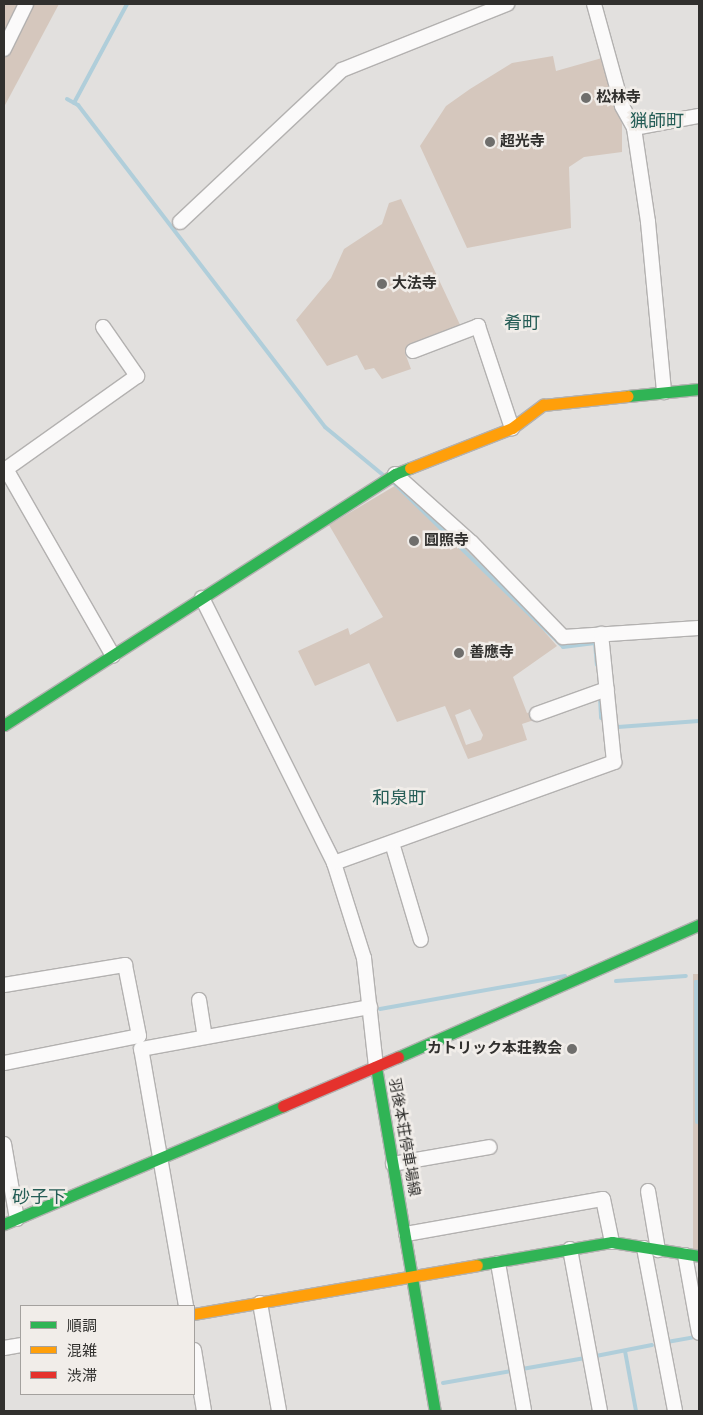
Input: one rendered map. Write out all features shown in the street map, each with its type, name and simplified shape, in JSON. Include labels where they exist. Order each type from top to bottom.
[{"type":"street","points":[[4,49],[26,4]]},
{"type":"street","points":[[180,222],[342,70],[507,4]]},
{"type":"street","points":[[594,4],[622,106],[634,128],[648,222],[664,392]]},
{"type":"street","points":[[634,128],[699,116]]},
{"type":"street","points":[[412,351],[478,326],[512,428]]},
{"type":"street","points":[[103,327],[137,376],[5,467],[113,656]]},
{"type":"street","points":[[4,725],[395,474],[512,428],[543,405],[699,389]]},
{"type":"street","points":[[395,474],[472,543],[563,636],[699,628]]},
{"type":"street","points":[[4,1144],[10,1221],[376,1067],[370,1007],[357,933],[334,863],[202,598]]},
{"type":"street","points":[[334,863],[614,762],[601,634]]},
{"type":"street","points":[[537,714],[606,689]]},
{"type":"street","points":[[392,843],[421,940]]},
{"type":"street","name":"羽後本荘停車場線","points":[[435,1411],[414,1277],[376,1067],[699,925]]},
{"type":"street","points":[[4,985],[125,965],[139,1036],[4,1064]]},
{"type":"street","points":[[199,1000],[205,1037]]},
{"type":"street","points":[[186,1305],[158,1158],[141,1049],[370,1007]]},
{"type":"street","points":[[393,1164],[490,1147]]},
{"type":"street","points":[[648,1191],[651,1249],[675,1411]]},
{"type":"street","points":[[406,1234],[603,1199],[612,1242]]},
{"type":"street","points":[[195,1314],[612,1242],[699,1256]]},
{"type":"street","points":[[570,1249],[600,1411]]},
{"type":"street","points":[[685,1255],[699,1333]]},
{"type":"street","points":[[498,1262],[524,1411]]},
{"type":"street","points":[[260,1303],[279,1411]]},
{"type":"street","points":[[4,1348],[20,1345]]},
{"type":"street","points":[[195,1356],[204,1411]]},
{"type":"shaded area","points":[[4,4],[59,4],[4,107]]},
{"type":"shaded area","points":[[553,56],[556,71],[602,58],[622,124],[622,152],[584,157],[569,167],[571,228],[467,248],[420,146],[446,106],[470,89],[512,63]]},
{"type":"shaded area","points":[[401,199],[462,329],[405,353],[411,369],[382,379],[374,368],[365,370],[357,355],[327,366],[296,320],[331,278],[344,249],[382,224],[389,203]]},
{"type":"shaded area","points":[[398,484],[479,557],[557,646],[513,677],[527,713],[531,712],[534,720],[522,724],[527,740],[468,759],[445,706],[397,722],[369,663],[315,686],[298,651],[348,628],[350,635],[383,617],[329,525]],"holes":[[[470,709],[483,735],[481,740],[466,745],[455,715]]]},
{"type":"shaded area","points":[[693,974],[699,974],[699,1251],[693,1251]]},
{"type":"waterway","points":[[74,103],[127,4]]},
{"type":"waterway","points":[[67,99],[78,105],[325,427],[383,475]]},
{"type":"waterway","points":[[393,482],[563,647],[595,643],[597,665]]},
{"type":"waterway","points":[[600,697],[601,718]]},
{"type":"waterway","points":[[618,727],[699,721]]},
{"type":"waterway","points":[[380,1009],[565,976]]},
{"type":"waterway","points":[[616,981],[686,976]]},
{"type":"waterway","points":[[697,1122],[696,982],[699,982]]},
{"type":"waterway","points":[[667,1342],[695,1337]]},
{"type":"waterway","points":[[596,1356],[652,1345]]},
{"type":"waterway","points":[[625,1351],[636,1411]]},
{"type":"waterway","points":[[522,1369],[585,1358]]},
{"type":"waterway","points":[[443,1383],[511,1371]]},
{"type":"traffic: fast","points":[[628,396],[699,389]]},
{"type":"traffic: fast","points":[[4,725],[395,474],[410,468]]},
{"type":"traffic: fast","points":[[398,1057],[699,925]]},
{"type":"traffic: fast","points":[[376,1067],[435,1411]]},
{"type":"traffic: fast","points":[[4,1224],[283,1106]]},
{"type":"traffic: fast","points":[[477,1265],[612,1242],[699,1256]]},
{"type":"traffic: slow","points":[[410,468],[512,428],[543,405],[628,396]]},
{"type":"traffic: slow","points":[[195,1314],[477,1265]]},
{"type":"traffic: jam","points":[[283,1106],[398,1057]]},
{"type":"place","name":"松林寺","points":[[586,98]]},
{"type":"place","name":"超光寺","points":[[490,142]]},
{"type":"place","name":"大法寺","points":[[382,284]]},
{"type":"place","name":"圓照寺","points":[[414,541]]},
{"type":"place","name":"善應寺","points":[[459,653]]},
{"type":"place","name":"カトリック本荘教会","points":[[572,1049]]},
{"type":"district","name":"猟師町","points":[[657,121]]},
{"type":"district","name":"肴町","points":[[522,323]]},
{"type":"district","name":"和泉町","points":[[399,798]]},
{"type":"district","name":"砂子下","points":[[39,1197]]}]
